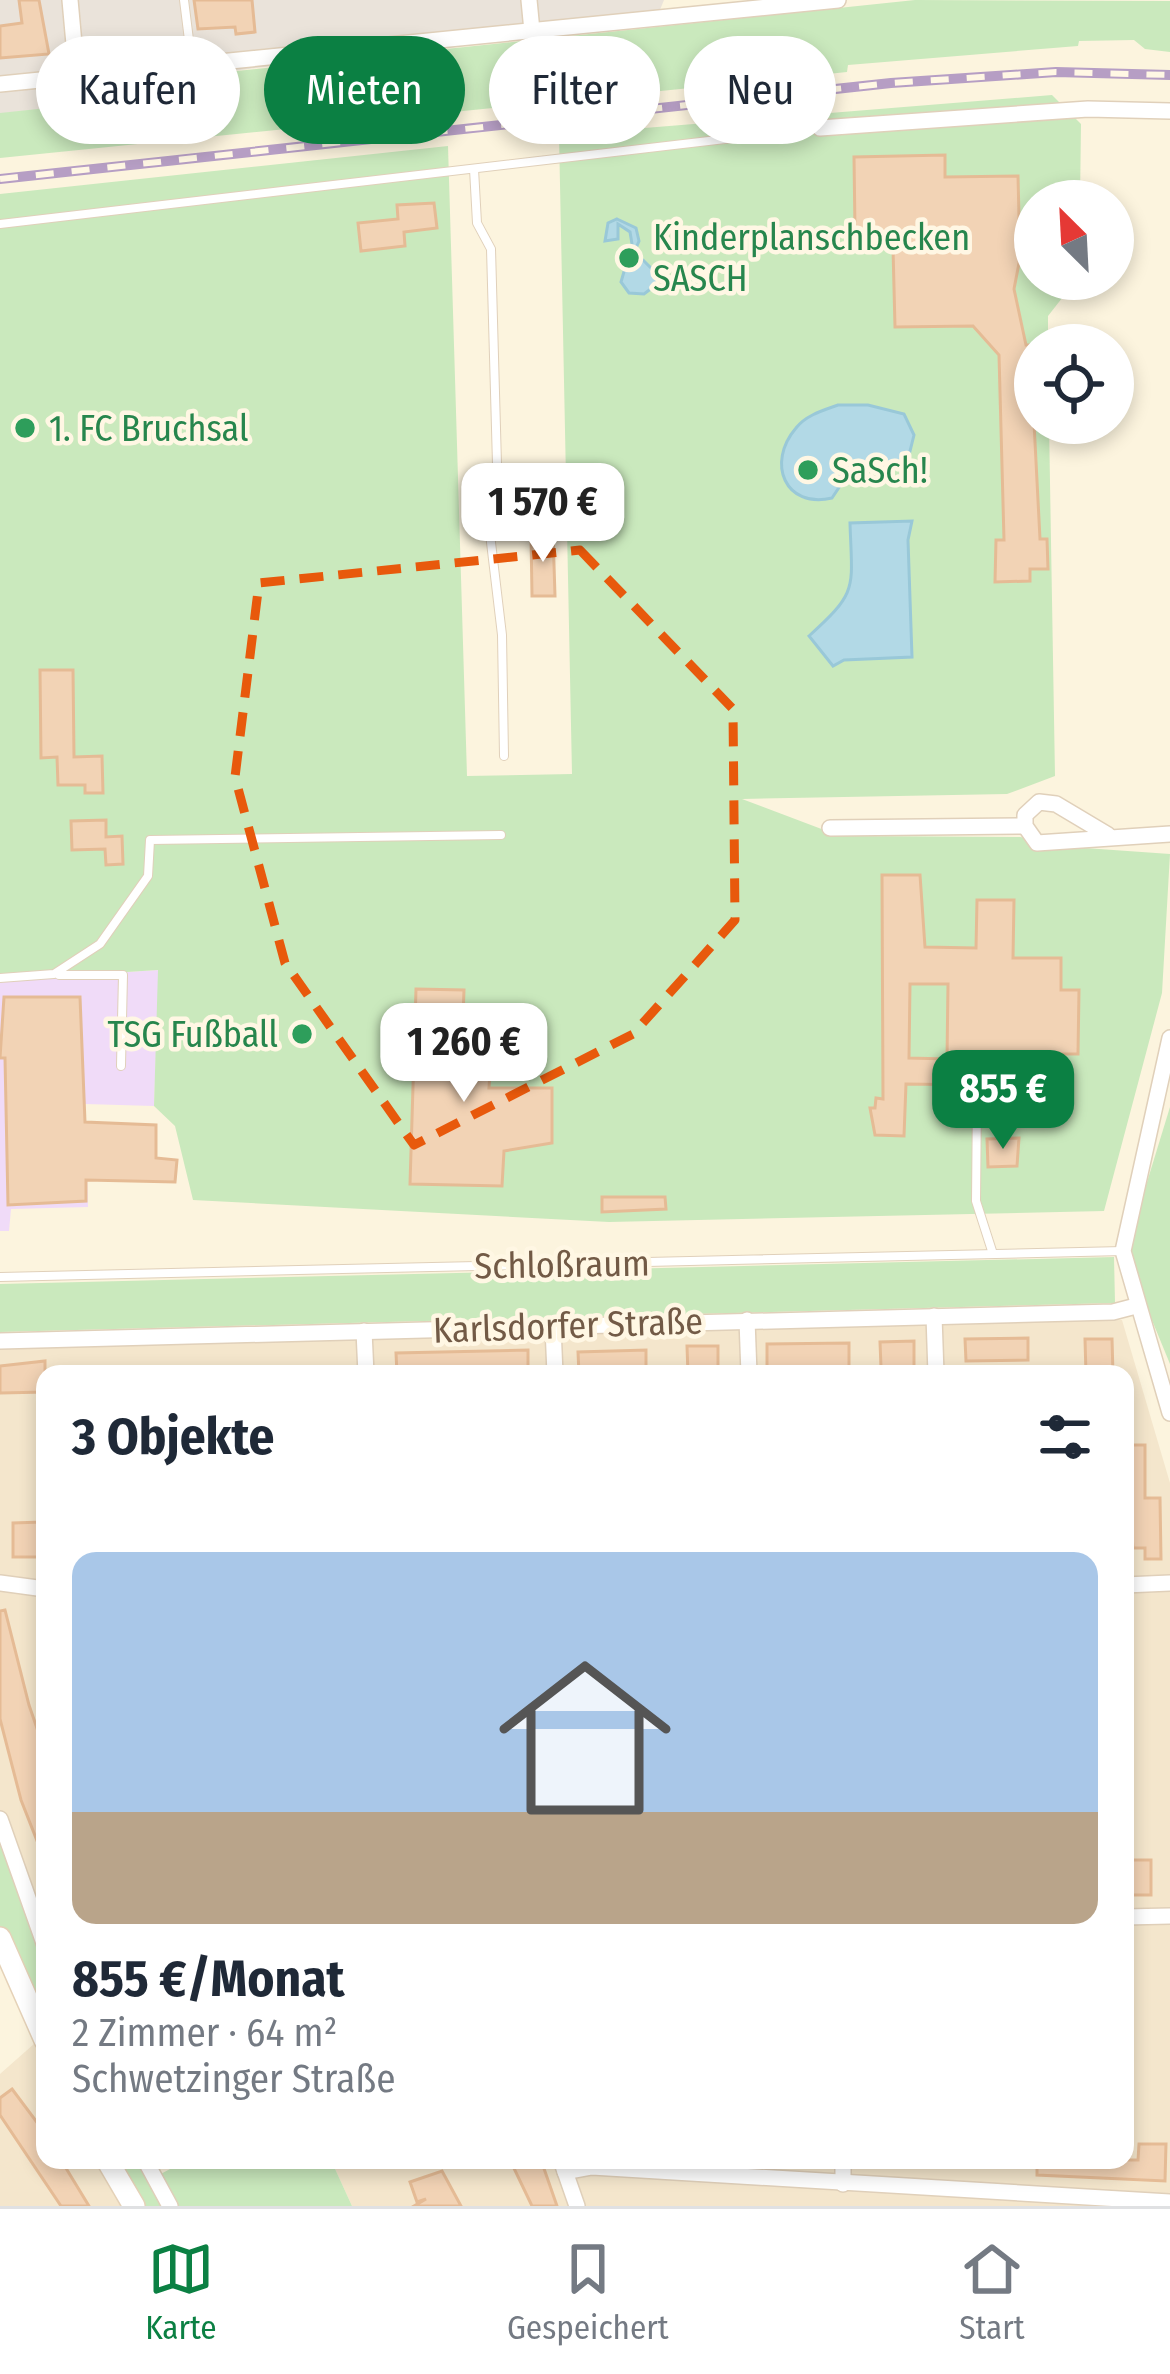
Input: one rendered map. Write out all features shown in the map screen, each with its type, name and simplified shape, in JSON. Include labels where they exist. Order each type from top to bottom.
[{"type":"main road","points":[[0,1938],[36,2020]]},
{"type":"main road","points":[[111,2169],[128,2203]]},
{"type":"street","points":[[70,0],[73,36]]},
{"type":"street","points":[[529,0],[532,31]]},
{"type":"street","points":[[240,60],[838,0]]},
{"type":"street","points":[[0,84],[36,81]]},
{"type":"street","points":[[836,127],[1062,111],[1170,111]]},
{"type":"street","points":[[1108,836],[1056,804],[1028,806],[1024,826],[1037,843],[1170,834]]},
{"type":"street","points":[[830,828],[1024,826]]},
{"type":"street","points":[[1170,1038],[1123,1251],[1170,1413]]},
{"type":"street","name":"Karlsdorfer Straße","points":[[0,1341],[1113,1312],[1136,1306]]},
{"type":"street","points":[[934,1316],[936,1365]]},
{"type":"street","points":[[747,1320],[749,1365]]},
{"type":"street","points":[[553,1327],[555,1365]]},
{"type":"street","points":[[364,1331],[365,1365]]},
{"type":"street","points":[[0,1583],[36,1588]]},
{"type":"street","points":[[1134,1585],[1170,1583]]},
{"type":"street","points":[[0,1820],[36,1921]]},
{"type":"street","points":[[1134,1917],[1170,1916]]},
{"type":"street","points":[[150,2169],[170,2206]]},
{"type":"street","points":[[564,2169],[577,2206]]},
{"type":"street","points":[[622,2169],[1170,2202]]},
{"type":"street","points":[[843,2169],[843,2184]]},
{"type":"lane","points":[[184,0],[188,36]]},
{"type":"lane","points":[[0,224],[685,144]]},
{"type":"lane","points":[[474,169],[477,223],[491,249],[498,500],[490,534],[502,635],[504,756]]},
{"type":"lane","points":[[55,974],[100,944],[140,891],[148,876],[150,840],[501,835]]},
{"type":"lane","points":[[0,978],[123,975],[121,1066]]},
{"type":"lane","points":[[977,1097],[976,1202],[993,1254]]},
{"type":"lane","name":"Schloßraum","points":[[0,1276],[1123,1251]]},
{"type":"highlighted area","points":[[580,550],[733,709],[735,920],[633,1034],[414,1145],[285,963],[235,777],[259,583]]},
{"type":"shaded area","points":[[0,0],[664,0],[657,17],[465,41],[465,36],[264,36],[264,67],[240,70],[240,36],[36,36],[36,110],[0,113]]},
{"type":"shaded area","points":[[159,970],[154,1106],[85,1104],[88,1207],[11,1209],[9,1231],[0,1231],[0,980]]},
{"type":"shaded area","points":[[1122,1320],[1170,1483],[1170,2206],[352,2206],[335,2169],[1134,2169],[1134,1365],[36,1365],[36,1921],[0,1819],[0,1348]]},
{"type":"shaded area","points":[[36,2042],[36,2169],[112,2169],[135,2206],[0,2206],[0,2074]]},
{"type":"green space","points":[[915,0],[1170,1],[1170,52],[1145,49],[1134,40],[1079,41],[1078,46],[848,65],[847,72],[836,73],[836,36],[684,36],[684,89],[660,91],[660,36],[571,36]]},
{"type":"green space","points":[[489,45],[489,108],[465,111],[465,47]]},
{"type":"green space","points":[[264,68],[264,131],[240,134],[240,71]]},
{"type":"green space","points":[[1052,95],[1081,124],[1080,180],[1014,180],[1014,300],[1061,300],[1048,316],[1048,324],[1014,324],[1014,444],[1049,444],[1055,776],[1007,794],[742,799],[840,836],[1020,837],[1085,848],[1170,854],[1162,993],[1104,1211],[609,1222],[193,1200],[175,1126],[154,1106],[158,970],[0,980],[0,194],[448,146],[467,776],[572,774],[559,144],[660,144],[660,127],[684,125],[684,144],[836,144],[836,113]]},
{"type":"green space","points":[[36,109],[36,144],[138,144],[0,158],[0,113]]},
{"type":"green space","points":[[1170,1107],[1170,1364],[1140,1291],[1129,1241]]},
{"type":"green space","points":[[1114,1257],[1115,1303],[0,1332],[0,1284]]},
{"type":"green space","points":[[0,1819],[36,1921],[36,2020],[0,1938]]},
{"type":"green space","points":[[112,2169],[150,2169],[155,2177],[170,2169],[335,2169],[352,2206],[135,2206]]},
{"type":"water","name":"Kinderplanschbecken SASCH","points":[[617,219],[636,228],[639,241],[630,262],[643,260],[657,274],[656,285],[644,294],[629,293],[621,282],[632,244],[630,232],[618,224],[618,239],[605,241],[608,223]]},
{"type":"water","points":[[838,405],[868,405],[904,414],[914,435],[909,455],[887,468],[850,471],[832,498],[802,497],[785,480],[782,455],[787,442],[805,420]]},
{"type":"water","points":[[912,521],[908,540],[912,657],[844,660],[833,666],[809,636],[837,609],[849,587],[850,523]]},
{"type":"building","points":[[19,0],[39,0],[46,36],[36,36],[36,55],[0,58],[0,26],[22,23]]},
{"type":"building","points":[[194,0],[252,0],[255,32],[236,34],[235,27],[198,29]]},
{"type":"building","points":[[945,155],[945,177],[1018,176],[1014,180],[1014,300],[1022,324],[1014,324],[1014,444],[1035,444],[1040,539],[1047,539],[1048,569],[1030,569],[1030,581],[995,582],[996,540],[1004,540],[999,355],[973,326],[895,327],[893,248],[861,249],[861,230],[855,230],[854,157]]},
{"type":"building","points":[[434,203],[437,228],[404,232],[405,246],[361,251],[358,223],[398,219],[397,205]]},
{"type":"building","points":[[553,533],[555,596],[532,596],[531,534]]},
{"type":"building","points":[[40,670],[73,670],[74,757],[102,756],[103,793],[85,793],[85,785],[58,785],[57,757],[41,758]]},
{"type":"building","points":[[106,820],[106,837],[122,836],[123,864],[106,865],[105,849],[72,850],[71,821]]},
{"type":"building","points":[[882,875],[920,875],[925,947],[976,948],[977,900],[1014,900],[1013,958],[1061,958],[1061,990],[1079,990],[1078,1054],[1060,1054],[1059,1086],[906,1084],[904,1136],[875,1135],[870,1108],[875,1108],[876,1098],[883,1099]],"holes":[[[910,984],[948,984],[947,1059],[909,1058]]]},
{"type":"building","points":[[416,989],[464,990],[461,1072],[490,1074],[489,1088],[552,1088],[552,1143],[504,1151],[502,1186],[410,1184]]},
{"type":"building","points":[[4,997],[80,997],[85,1122],[156,1125],[156,1158],[177,1160],[175,1182],[86,1180],[86,1201],[8,1205],[5,1058],[0,1058]]},
{"type":"building","points":[[1019,1138],[1017,1166],[988,1167],[987,1139]]},
{"type":"building","points":[[602,1197],[665,1197],[666,1209],[602,1212]]},
{"type":"building","points":[[1028,1338],[1028,1360],[966,1361],[965,1339]]},
{"type":"building","points":[[1085,1339],[1112,1339],[1113,1365],[1086,1365]]},
{"type":"building","points":[[914,1341],[914,1365],[881,1365],[880,1342]]},
{"type":"building","points":[[849,1343],[849,1365],[767,1365],[767,1344]]},
{"type":"building","points":[[687,1346],[718,1346],[718,1365],[688,1365]]},
{"type":"building","points":[[528,1350],[528,1365],[397,1365],[396,1353]]},
{"type":"building","points":[[646,1350],[646,1365],[579,1365],[578,1352]]},
{"type":"building","points":[[45,1361],[45,1365],[36,1365],[36,1392],[0,1393],[0,1366]]},
{"type":"building","points":[[1134,1445],[1145,1445],[1145,1498],[1160,1498],[1161,1559],[1145,1559],[1145,1548],[1134,1548]]},
{"type":"building","points":[[36,1522],[36,1557],[13,1557],[13,1523]]},
{"type":"building","points":[[5,1610],[36,1725],[36,1838],[0,1719],[0,1611]]},
{"type":"building","points":[[1134,1860],[1151,1860],[1151,1895],[1134,1895]]},
{"type":"building","points":[[12,2089],[36,2121],[36,2169],[0,2115],[0,2098]]},
{"type":"building","points":[[1139,2144],[1166,2144],[1165,2181],[1037,2175],[1037,2169],[1134,2169],[1134,2160],[1138,2160]]},
{"type":"building","points":[[36,2169],[66,2169],[89,2206],[61,2206]]},
{"type":"building","points":[[514,2169],[544,2169],[557,2206],[532,2206]]},
{"type":"building","points":[[442,2171],[461,2206],[414,2206],[426,2199],[417,2202],[410,2182]]},
{"type":"railway","points":[[0,179],[891,83],[1056,72],[1170,75]]},
{"type":"place","name":"Kinderplanschbecken SASCH","points":[[629,258]]},
{"type":"place","name":"1. FC Bruchsal","points":[[25,428]]},
{"type":"place","name":"SaSch!","points":[[808,470]]},
{"type":"place","name":"TSG Fußball","points":[[302,1034]]}]
